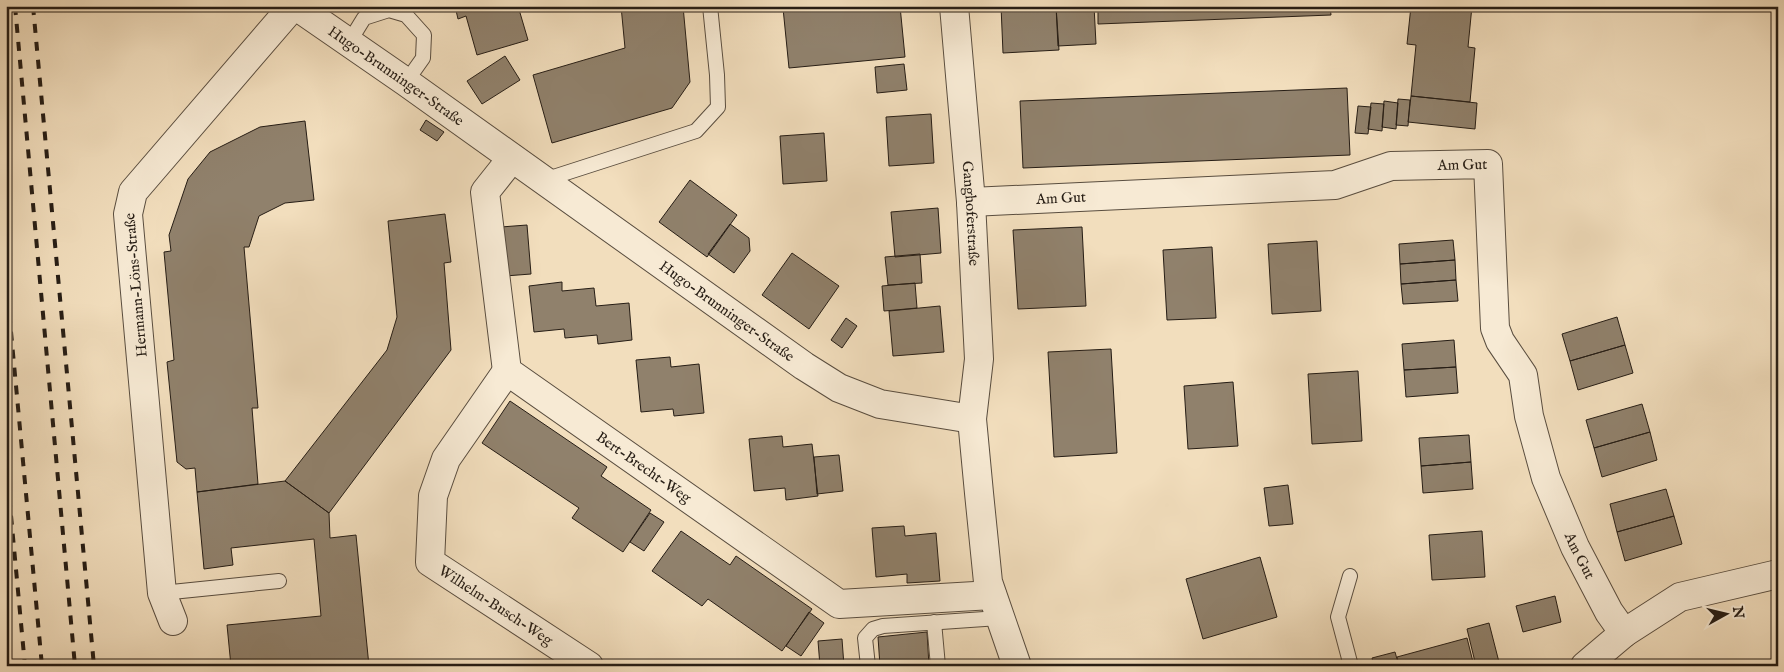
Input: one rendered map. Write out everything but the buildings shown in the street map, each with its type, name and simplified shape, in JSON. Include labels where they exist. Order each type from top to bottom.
[{"type":"street","name":"Hugo-Brunninger-Straße","points":[[294,6],[406,82],[804,366],[839,388],[880,404],[972,419]]},
{"type":"street","name":"Hermann-Löns-Straße","points":[[173,621],[162,593],[128,214],[133,192],[294,6]]},
{"type":"street","name":"Ganghoferstraße","points":[[954,6],[970,202],[979,359],[972,419]]},
{"type":"street","points":[[507,371],[485,192],[512,158]]},
{"type":"street","name":"Am Gut","points":[[970,202],[1335,185],[1391,166],[1488,164],[1495,328],[1500,341],[1523,375],[1529,416],[1549,486],[1579,556],[1609,612],[1624,633]]},
{"type":"street","name":"Bert-Brecht-Weg","points":[[507,371],[839,604],[996,607]]},
{"type":"street","name":"Wilhelm-Busch-Weg","points":[[507,371],[446,459],[433,496],[430,562],[589,666]]},
{"type":"street","points":[[972,419],[988,582],[1017,666]]},
{"type":"street","points":[[1585,666],[1624,633],[1680,597],[1778,574]]},
{"type":"lane","points":[[544,180],[696,131],[718,107],[710,6]]},
{"type":"lane","points":[[348,44],[364,18],[389,10],[406,15],[424,35],[423,58],[406,82]]},
{"type":"lane","points":[[1350,576],[1338,617],[1351,666]]},
{"type":"lane","points":[[162,593],[279,581]]},
{"type":"lane","points":[[868,666],[865,638],[873,629],[883,626],[934,622],[996,607]]},
{"type":"lane","points":[[934,622],[938,666]]},
{"type":"railway","points":[[15,6],[75,666]]},
{"type":"railway","points":[[33,6],[94,666]]},
{"type":"railway","points":[[6,278],[42,666]]},
{"type":"railway","points":[[6,462],[25,666]]}]
